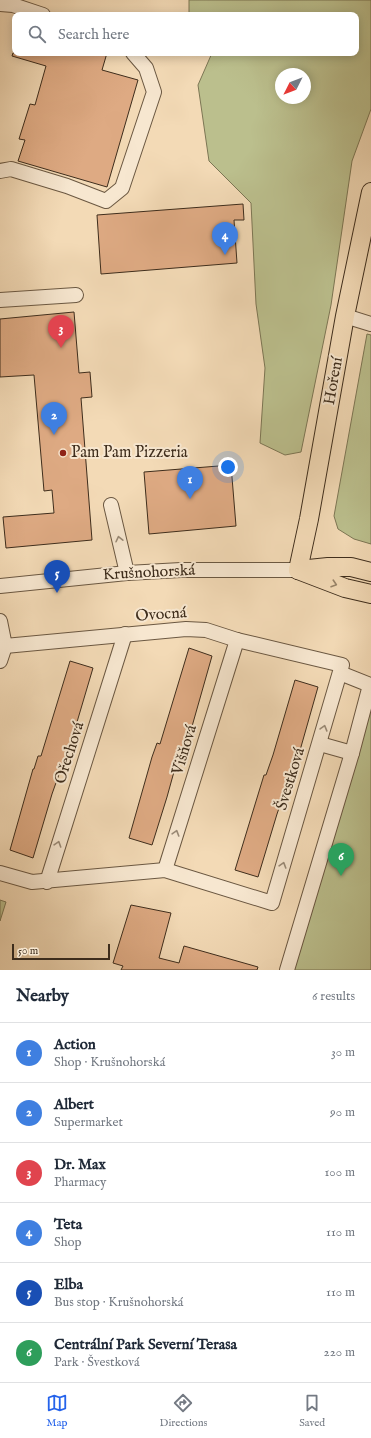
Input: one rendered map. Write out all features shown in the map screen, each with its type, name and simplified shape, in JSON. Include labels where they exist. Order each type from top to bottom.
[{"type":"main road","name":"Hoření","points":[[298,570],[309,519],[345,316],[371,192]]},
{"type":"main road","name":"Krušnohorská","points":[[298,570],[328,567],[351,567],[371,572]]},
{"type":"main road","name":"Krušnohorská","points":[[298,570],[345,588],[371,594]]},
{"type":"street","points":[[0,4],[13,5],[34,12]]},
{"type":"street","points":[[0,171],[11,169],[67,186],[106,201],[122,188],[154,92],[146,68],[136,56]]},
{"type":"street","points":[[0,300],[76,295]]},
{"type":"street","points":[[345,316],[371,324]]},
{"type":"street","points":[[111,505],[127,573]]},
{"type":"street","name":"Krušnohorská","points":[[0,586],[127,573],[181,570],[298,570]]},
{"type":"street","points":[[0,620],[5,646],[0,661]]},
{"type":"street","name":"Ovocná","points":[[5,646],[192,629],[206,630],[341,669],[370,685],[352,753]]},
{"type":"street","name":"Ořechová","points":[[46,882],[125,634]]},
{"type":"street","name":"Višňová","points":[[165,870],[237,640]]},
{"type":"street","name":"Švestková","points":[[165,870],[272,903],[341,669]]},
{"type":"street","points":[[287,970],[352,753],[320,744]]},
{"type":"street","points":[[0,872],[32,882],[46,882],[165,870]]},
{"type":"green space","points":[[189,0],[371,0],[371,109],[352,161],[331,305],[301,452],[285,455],[260,443],[265,368],[256,304],[251,203],[209,161],[198,85],[211,56],[359,56],[359,12],[189,12]]},
{"type":"green space","points":[[367,334],[371,335],[371,544],[354,539],[338,529],[334,516]]},
{"type":"green space","points":[[371,701],[371,970],[282,970]]},
{"type":"green space","points":[[0,900],[6,902],[0,921]]},
{"type":"building","points":[[12,56],[106,56],[102,70],[138,80],[107,187],[18,161],[25,140],[19,139],[30,104],[35,105],[46,66]]},
{"type":"building","points":[[243,204],[244,220],[234,220],[237,263],[101,274],[97,215]]},
{"type":"building","points":[[74,312],[79,373],[90,372],[92,397],[81,398],[92,540],[6,548],[3,517],[54,513],[52,490],[44,491],[34,375],[0,377],[0,319]]},
{"type":"building","points":[[231,465],[236,526],[149,534],[144,472]]},
{"type":"building","points":[[189,648],[212,656],[189,737],[184,751],[180,750],[152,845],[129,838],[152,757],[157,743],[160,744]]},
{"type":"building","points":[[70,661],[93,668],[69,749],[52,794],[33,858],[10,850],[33,769],[38,756],[41,756]]},
{"type":"building","points":[[295,680],[318,687],[295,768],[290,783],[288,782],[277,814],[258,877],[235,870],[264,775],[266,775],[273,755]]},
{"type":"building","points":[[131,905],[171,913],[159,958],[179,963],[184,946],[258,967],[257,970],[121,970],[123,966],[113,963]]},
{"type":"place","name":"Teta","points":[[225,255]]},
{"type":"place","name":"Dr. Max","points":[[61,348]]},
{"type":"place","name":"Albert","points":[[54,435]]},
{"type":"place","name":"Pam Pam Pizzeria","points":[[63,453]]},
{"type":"place","name":"Action","points":[[190,499]]},
{"type":"place","name":"Elba","points":[[57,593]]},
{"type":"place","name":"Centrální Park Severní Terasa","points":[[341,876]]}]
